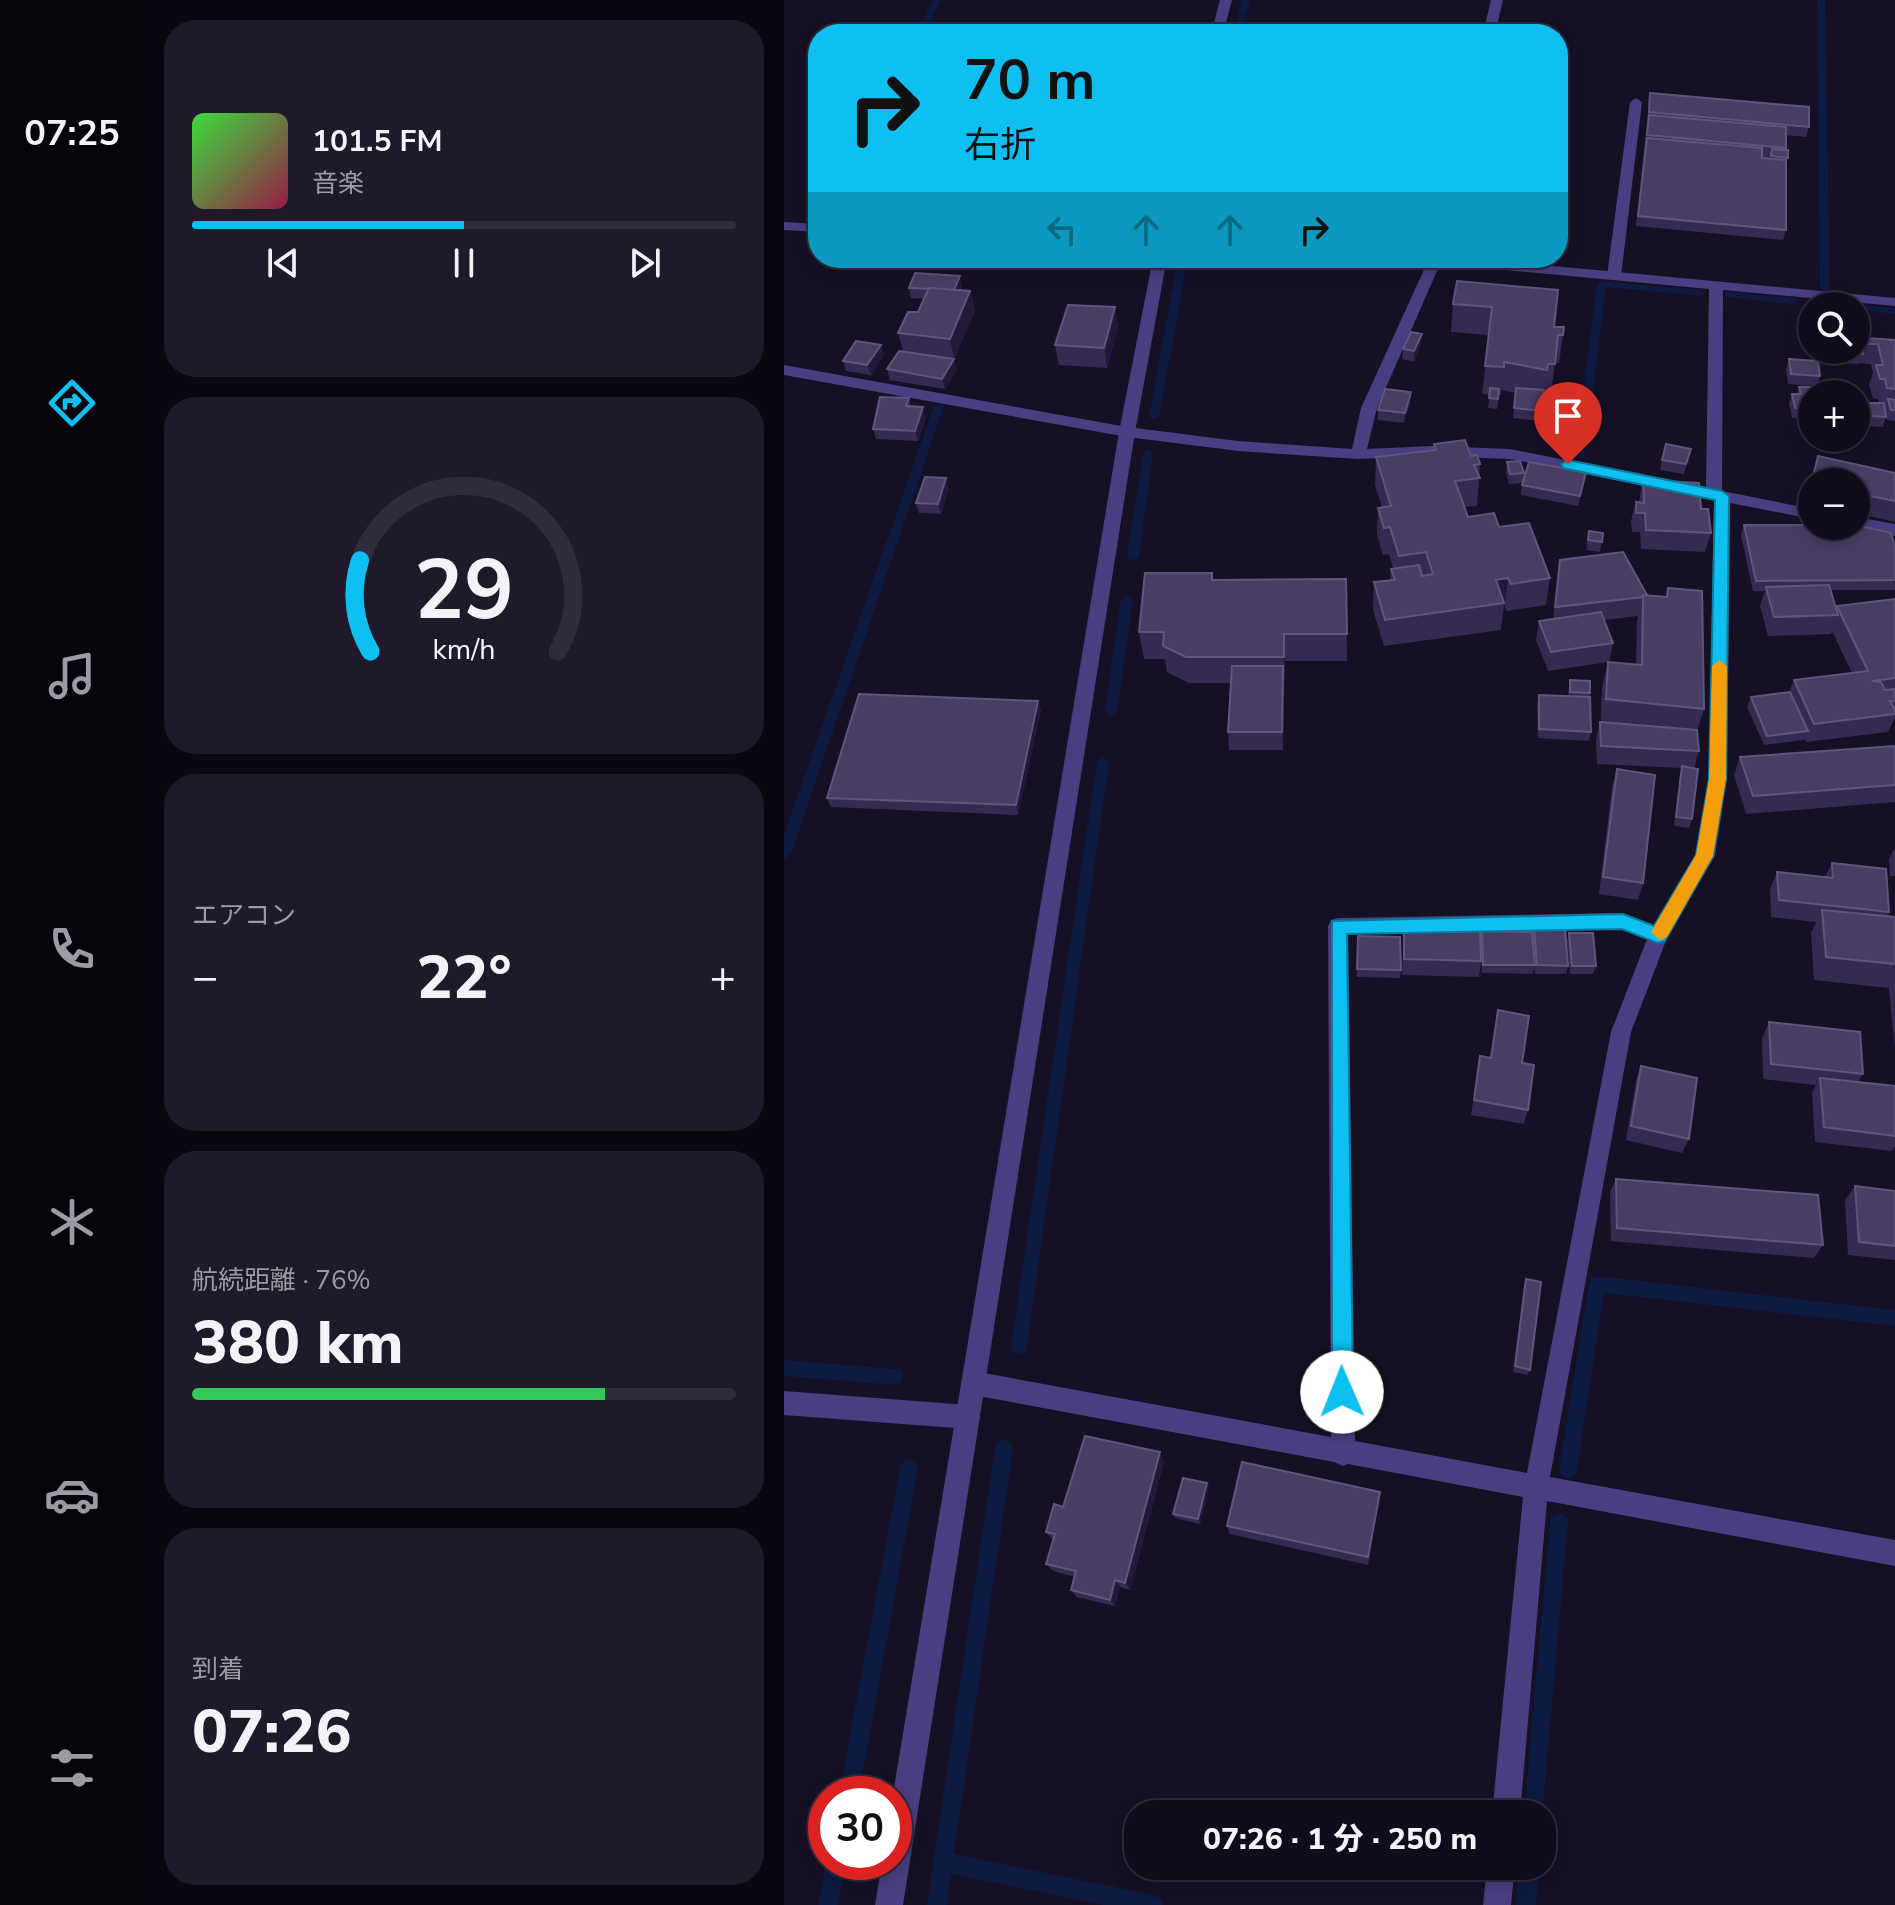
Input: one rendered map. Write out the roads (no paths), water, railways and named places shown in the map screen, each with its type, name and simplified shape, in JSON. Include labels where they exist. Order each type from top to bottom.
[{"type":"street","points":[[1220,24],[1226,0]]},
{"type":"street","points":[[1491,24],[1497,0]]},
{"type":"street","points":[[1614,276],[1636,102]]},
{"type":"street","points":[[784,226],[808,227]]},
{"type":"street","points":[[889,1905],[1127,432],[1158,268]]},
{"type":"street","points":[[1358,454],[1369,408],[1432,268]]},
{"type":"street","points":[[1535,268],[1895,302]]},
{"type":"street","points":[[1507,1800],[1536,1488],[1621,1032],[1658,935],[1705,856],[1718,779],[1716,285]]},
{"type":"street","points":[[784,370],[1127,432],[1238,446],[1358,454],[1432,451],[1510,454],[1798,511]]},
{"type":"street","points":[[1870,525],[1895,530]]},
{"type":"street","points":[[1343,1454],[1338,926],[1623,921],[1658,935]]},
{"type":"street","points":[[973,1383],[1343,1454],[1895,1553]]},
{"type":"street","points":[[784,1403],[968,1417]]},
{"type":"street","points":[[1497,1905],[1500,1880]]},
{"type":"waterway","points":[[926,24],[937,0]]},
{"type":"waterway","points":[[1240,24],[1246,0]]},
{"type":"waterway","points":[[1821,0],[1825,289]]},
{"type":"waterway","points":[[1154,417],[1181,268]]},
{"type":"waterway","points":[[1580,454],[1602,284],[1700,293]]},
{"type":"waterway","points":[[1728,295],[1793,301]]},
{"type":"waterway","points":[[1870,308],[1895,311]]},
{"type":"waterway","points":[[784,854],[939,406]]},
{"type":"waterway","points":[[1133,557],[1148,453]]},
{"type":"waterway","points":[[1111,711],[1127,600]]},
{"type":"waterway","points":[[1019,1346],[1103,762]]},
{"type":"waterway","points":[[1568,1470],[1597,1284],[1895,1318]]},
{"type":"waterway","points":[[784,1368],[895,1377]]},
{"type":"waterway","points":[[943,1862],[1004,1448]]},
{"type":"waterway","points":[[852,1776],[909,1468]]},
{"type":"waterway","points":[[1535,1800],[1559,1522]]},
{"type":"waterway","points":[[937,1905],[943,1862]]},
{"type":"waterway","points":[[943,1862],[1153,1905]]},
{"type":"waterway","points":[[828,1905],[833,1880]]},
{"type":"waterway","points":[[1526,1905],[1528,1880]]}]
